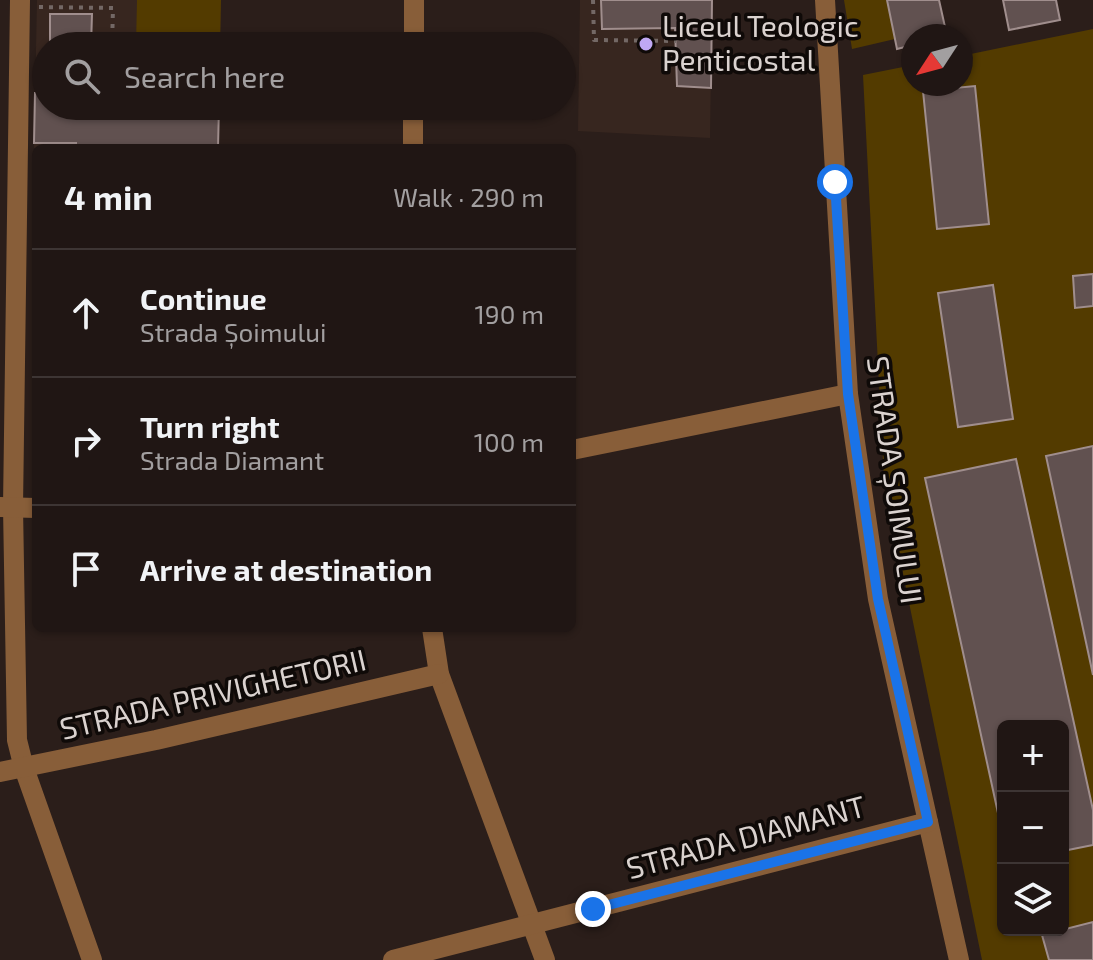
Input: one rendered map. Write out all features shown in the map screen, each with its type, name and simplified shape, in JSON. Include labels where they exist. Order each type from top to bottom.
[{"type":"street","points":[[414,0],[414,32]]},
{"type":"street","name":"STRADA ȘOIMULUI","points":[[825,0],[848,394],[878,599],[959,960]]},
{"type":"street","points":[[25,5],[7,507],[17,740],[24,768],[92,960]]},
{"type":"street","points":[[413,120],[413,144]]},
{"type":"street","points":[[576,449],[848,394]]},
{"type":"street","points":[[7,507],[32,508]]},
{"type":"street","points":[[433,632],[439,674],[545,960]]},
{"type":"street","name":"STRADA PRIVIGHETORII","points":[[0,772],[156,740],[439,674]]},
{"type":"street","name":"STRADA DIAMANT","points":[[393,960],[928,822]]},
{"type":"path","points":[[593,0],[594,40],[676,41]]},
{"type":"path","points":[[25,5],[113,8],[112,32]]},
{"type":"shaded area","points":[[37,0],[221,0],[220,32],[36,32]]},
{"type":"shaded area","points":[[137,0],[221,0],[220,32],[136,32]]},
{"type":"shaded area","name":"Liceul Teologic Penticostal","points":[[580,0],[712,0],[710,138],[578,131]]},
{"type":"shaded area","points":[[844,0],[887,0],[895,39],[852,49]]},
{"type":"shaded area","points":[[1093,29],[1093,960],[982,960],[884,480],[863,75],[901,67],[901,96],[973,96],[973,54]]},
{"type":"shaded area","points":[[35,120],[219,120],[218,144],[34,144]]},
{"type":"building","points":[[601,0],[712,0],[711,88],[677,86],[675,28],[602,29]]},
{"type":"building","points":[[887,0],[939,0],[944,24],[901,24],[901,48],[897,49]]},
{"type":"building","points":[[1003,0],[1056,0],[1060,20],[1009,30]]},
{"type":"building","points":[[50,14],[92,14],[91,32],[50,32]]},
{"type":"building","points":[[973,86],[989,224],[937,229],[924,96],[973,96]]},
{"type":"building","points":[[34,120],[219,120],[218,144],[34,143]]},
{"type":"building","points":[[1093,274],[1093,306],[1075,308],[1073,276]]},
{"type":"building","points":[[993,285],[1013,419],[958,427],[938,293]]},
{"type":"building","points":[[1093,446],[1093,675],[1046,456]]},
{"type":"building","points":[[1016,459],[1093,810],[1093,845],[1069,850],[1069,720],[997,720],[997,808],[925,478]]},
{"type":"building","points":[[1093,922],[1093,960],[1049,960],[1042,936],[1069,936],[1069,928]]},
{"type":"place","name":"Liceul Teologic Penticostal","points":[[646,44]]},
{"type":"route","points":[[593,909],[928,822],[878,599],[848,394],[835,182]]}]
